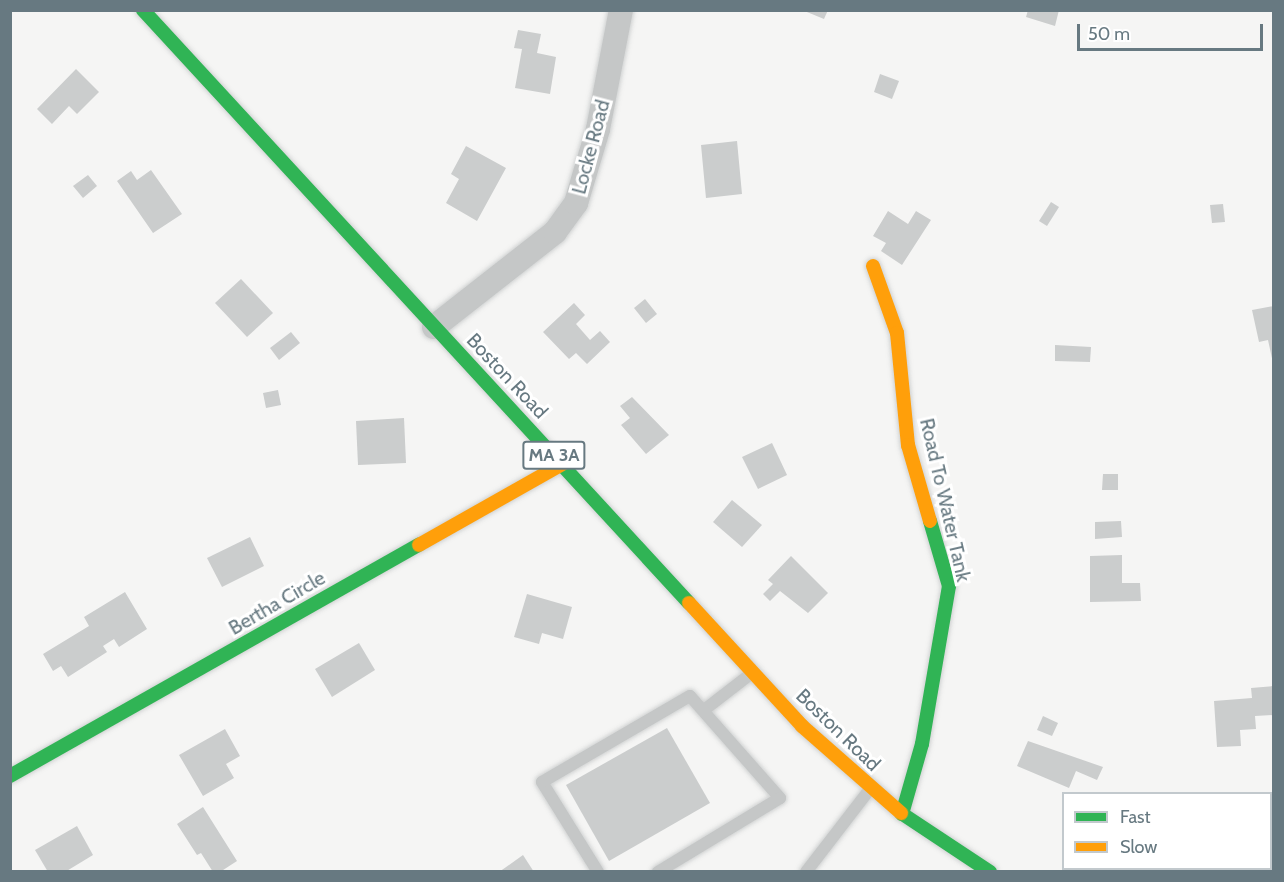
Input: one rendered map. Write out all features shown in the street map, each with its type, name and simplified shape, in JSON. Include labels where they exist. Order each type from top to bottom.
[{"type":"main road","name":"Boston Road","points":[[143,10],[753,672],[870,789],[902,814],[990,872]]},
{"type":"main road","name":"Road To Water Tank","points":[[873,266],[897,333],[908,445],[949,586],[922,744],[902,814]]},
{"type":"main road","name":"Bertha Circle","points":[[10,776],[562,464]]},
{"type":"street","name":"Locke Road","points":[[434,327],[555,232],[576,203],[598,129],[621,10]]},
{"type":"lane","points":[[704,710],[753,672]]},
{"type":"lane","points":[[598,872],[542,783],[690,696],[780,798],[658,872]]},
{"type":"lane","points":[[806,872],[870,789]]},
{"type":"building","points":[[802,10],[828,10],[824,19]]},
{"type":"building","points":[[1028,10],[1059,10],[1055,26],[1026,17]]},
{"type":"building","points":[[518,30],[541,34],[537,53],[556,57],[550,94],[515,88],[522,49],[514,48]]},
{"type":"building","points":[[76,69],[99,92],[77,114],[69,106],[52,124],[37,109]]},
{"type":"building","points":[[880,74],[899,81],[892,99],[874,92]]},
{"type":"building","points":[[737,141],[742,194],[706,198],[701,145]]},
{"type":"building","points":[[466,146],[506,168],[477,221],[446,203],[459,179],[451,174]]},
{"type":"building","points":[[151,170],[182,214],[153,233],[117,181],[131,171],[137,180]]},
{"type":"building","points":[[88,175],[97,186],[83,198],[73,186]]},
{"type":"building","points":[[1051,202],[1059,207],[1047,226],[1039,221]]},
{"type":"building","points":[[1223,204],[1225,222],[1212,223],[1210,205]]},
{"type":"building","points":[[888,211],[908,224],[916,211],[931,220],[902,265],[881,251],[886,243],[873,236]]},
{"type":"building","points":[[241,279],[273,313],[247,337],[215,303]]},
{"type":"building","points":[[645,299],[657,314],[646,323],[634,308]]},
{"type":"building","points":[[574,303],[585,315],[576,324],[590,340],[600,331],[610,342],[587,364],[576,353],[569,359],[543,332]]},
{"type":"building","points":[[1274,306],[1273,363],[1268,340],[1259,342],[1252,310]]},
{"type":"building","points":[[291,332],[300,343],[279,360],[270,348]]},
{"type":"building","points":[[1055,345],[1091,347],[1090,362],[1055,361]]},
{"type":"building","points":[[278,390],[281,405],[266,408],[263,393]]},
{"type":"building","points":[[632,397],[669,435],[646,454],[621,425],[630,418],[620,406]]},
{"type":"building","points":[[404,418],[406,463],[358,465],[356,421]]},
{"type":"building","points":[[772,443],[787,475],[758,489],[742,457]]},
{"type":"building","points":[[1103,474],[1118,474],[1118,490],[1102,490]]},
{"type":"building","points":[[732,500],[762,525],[742,547],[713,522]]},
{"type":"building","points":[[1121,521],[1122,537],[1095,539],[1095,522]]},
{"type":"building","points":[[250,537],[264,566],[222,587],[207,558]]},
{"type":"building","points":[[1122,555],[1122,583],[1140,583],[1141,601],[1090,602],[1090,556]]},
{"type":"building","points":[[791,556],[828,593],[808,613],[780,591],[770,601],[763,594],[773,584],[768,580]]},
{"type":"building","points":[[125,592],[147,629],[119,647],[114,639],[103,646],[107,652],[68,677],[61,666],[53,671],[43,654],[89,626],[84,617]]},
{"type":"building","points":[[527,594],[572,607],[563,639],[542,633],[539,644],[514,637]]},
{"type":"building","points":[[359,643],[375,670],[332,697],[315,669]]},
{"type":"building","points":[[1274,686],[1274,715],[1255,716],[1256,729],[1240,730],[1241,746],[1217,747],[1214,701],[1252,698],[1251,688]]},
{"type":"building","points":[[1043,716],[1058,723],[1052,736],[1037,730]]},
{"type":"building","points":[[667,728],[710,803],[609,861],[566,785]]},
{"type":"building","points":[[225,729],[240,756],[226,764],[234,778],[203,796],[179,755]]},
{"type":"building","points":[[1028,741],[1103,767],[1097,780],[1076,771],[1069,788],[1017,766]]},
{"type":"building","points":[[203,807],[237,861],[220,872],[213,872],[201,853],[197,855],[177,824]]},
{"type":"building","points":[[77,826],[93,855],[65,872],[48,872],[35,850]]},
{"type":"building","points":[[523,855],[534,872],[499,872]]},
{"type":"traffic: fast","points":[[143,10],[689,603]]},
{"type":"traffic: fast","points":[[902,814],[922,744],[949,586],[930,521]]},
{"type":"traffic: fast","points":[[10,776],[419,545]]},
{"type":"traffic: fast","points":[[901,813],[990,872]]},
{"type":"traffic: slow","points":[[873,266],[897,333],[908,445],[930,521]]},
{"type":"traffic: slow","points":[[419,545],[562,464]]},
{"type":"traffic: slow","points":[[689,603],[802,726],[901,813]]}]
